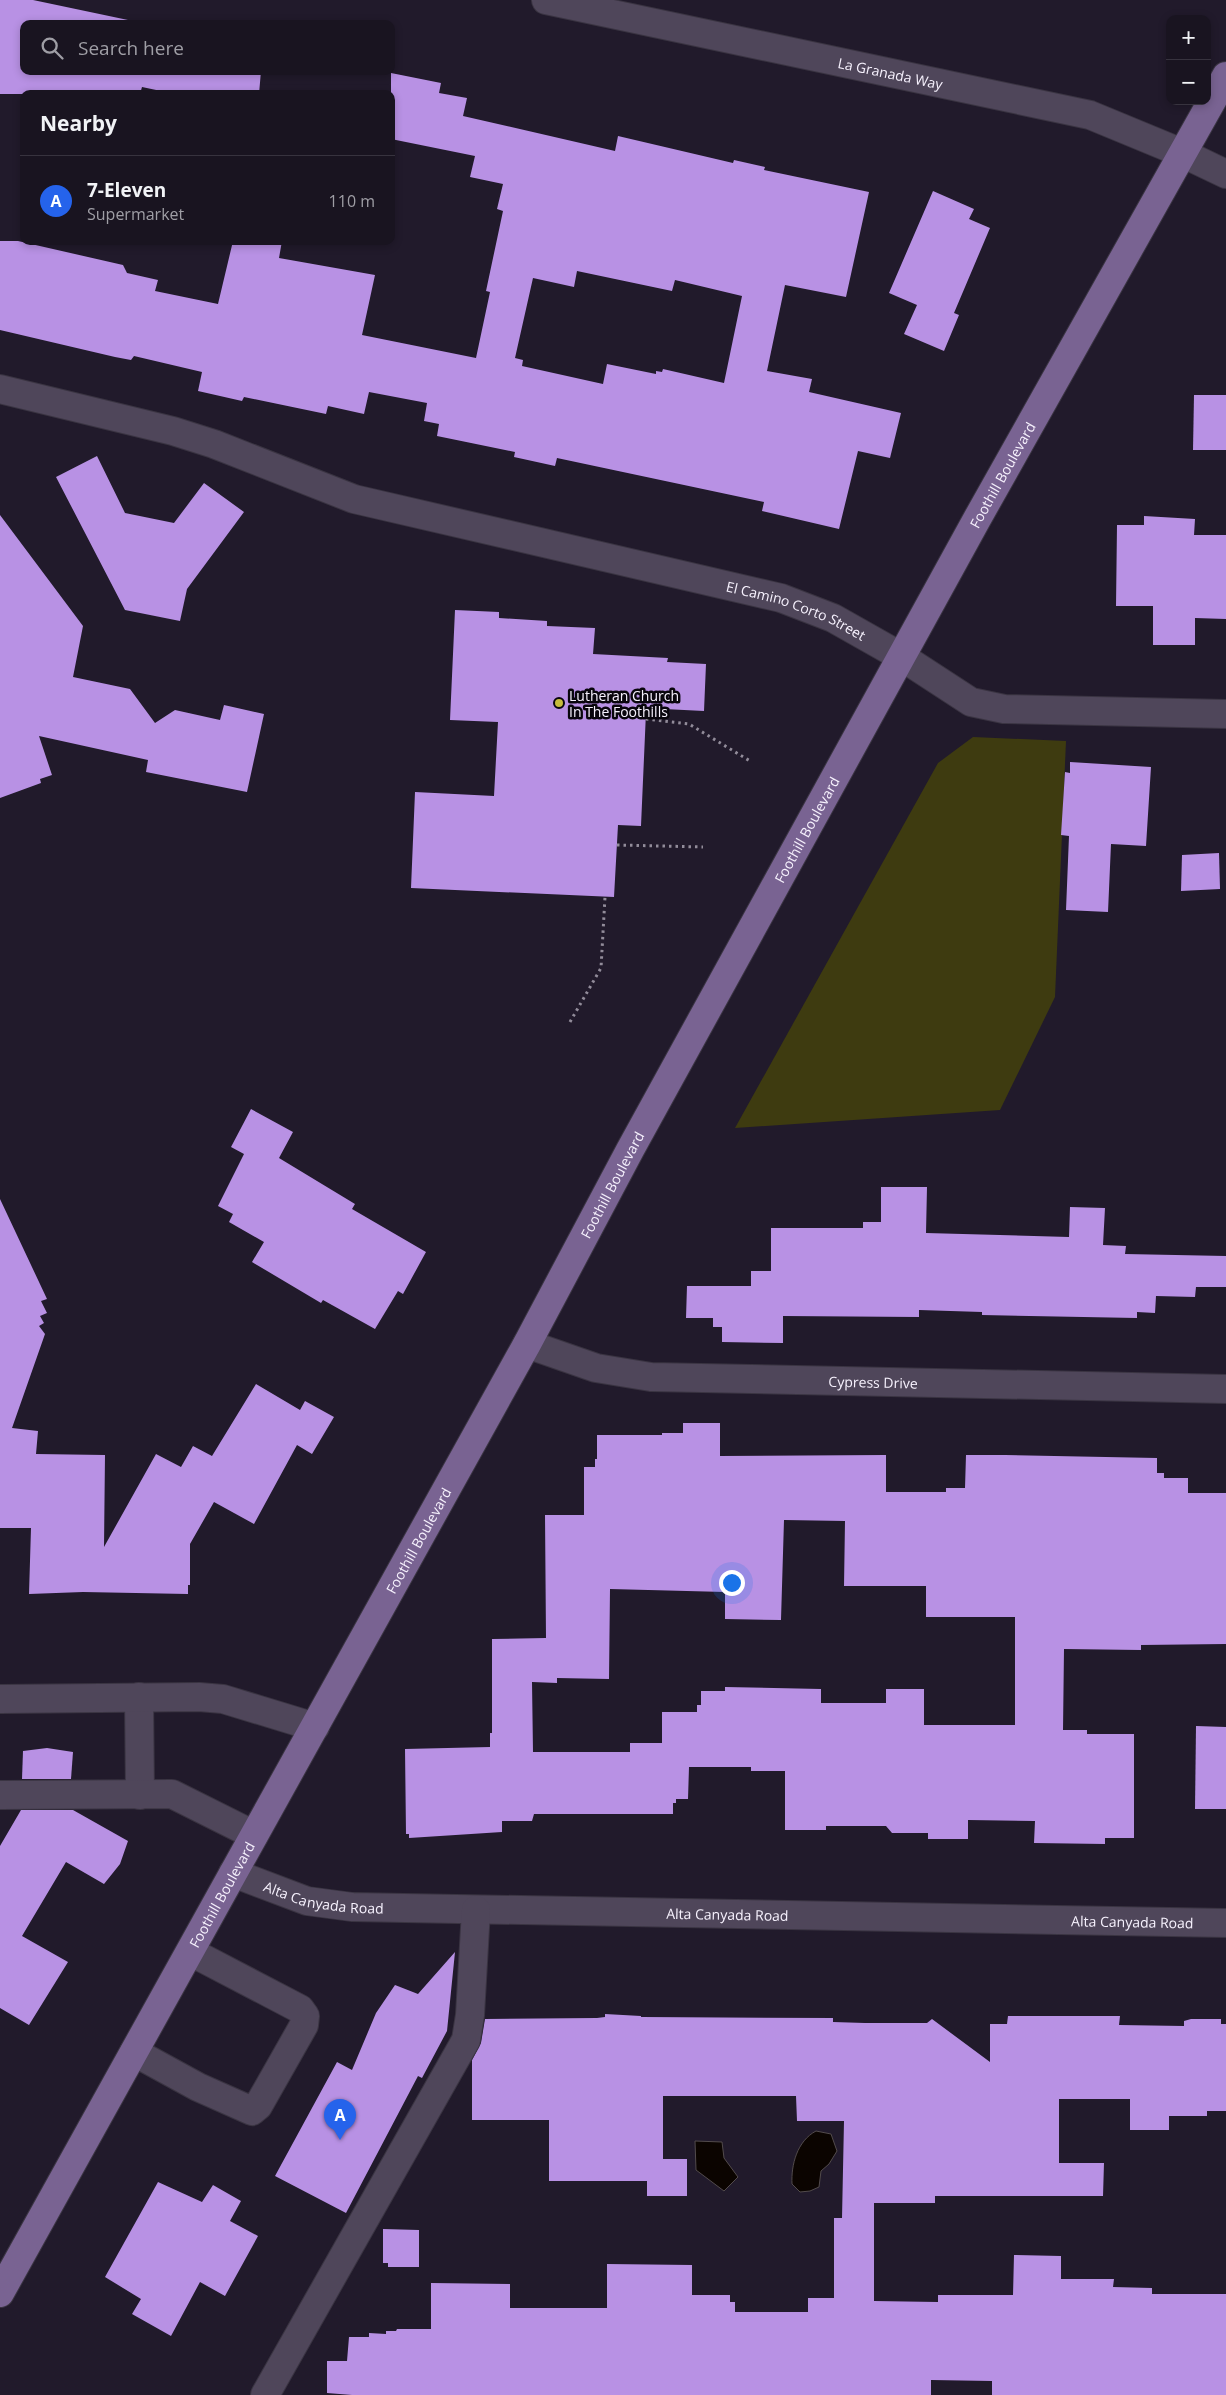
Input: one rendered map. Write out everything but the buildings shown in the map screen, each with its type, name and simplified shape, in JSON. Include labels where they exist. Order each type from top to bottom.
[{"type":"main road","name":"Foothill Boulevard","points":[[0,2293],[527,1344],[630,1150],[976,519],[1226,76]]},
{"type":"street","name":"La Granada Way","points":[[546,0],[1090,115],[1182,153],[1226,174]]},
{"type":"street","name":"El Camino Corto Street","points":[[0,389],[197,439],[354,499],[781,598],[823,612],[902,657],[971,702],[1004,709],[1226,714]]},
{"type":"street","name":"Cypress Drive","points":[[527,1344],[596,1368],[650,1377],[1226,1390]]},
{"type":"street","points":[[139,1697],[140,1794]]},
{"type":"street","points":[[0,1699],[199,1697],[223,1699],[315,1727]]},
{"type":"street","points":[[0,1796],[172,1794],[254,1836]]},
{"type":"street","name":"Alta Canyada Road","points":[[233,1873],[307,1901],[352,1907],[1226,1923]]},
{"type":"street","points":[[266,2395],[466,2040],[470,2014],[476,1910]]},
{"type":"street","points":[[134,2052],[198,2087],[252,2111],[258,2106],[304,2026],[305,2016],[300,2008],[190,1952]]},
{"type":"path","points":[[646,720],[689,724],[750,762]]},
{"type":"path","points":[[617,845],[703,847]]},
{"type":"path","points":[[570,1022],[601,968],[605,897]]},
{"type":"shaded area","points":[[973,737],[1066,741],[1055,997],[1000,1110],[735,1128],[938,763]]},
{"type":"shaded area","points":[[816,2131],[831,2134],[837,2151],[829,2164],[821,2171],[819,2187],[810,2191],[800,2192],[792,2184],[796,2154],[809,2135]]},
{"type":"shaded area","points":[[695,2141],[722,2142],[724,2158],[738,2177],[724,2191],[696,2170]]},
{"type":"place","name":"Lutheran Church In The Foothills","points":[[559,703]]},
{"type":"place","name":"7-Eleven","points":[[340,2140]]}]
